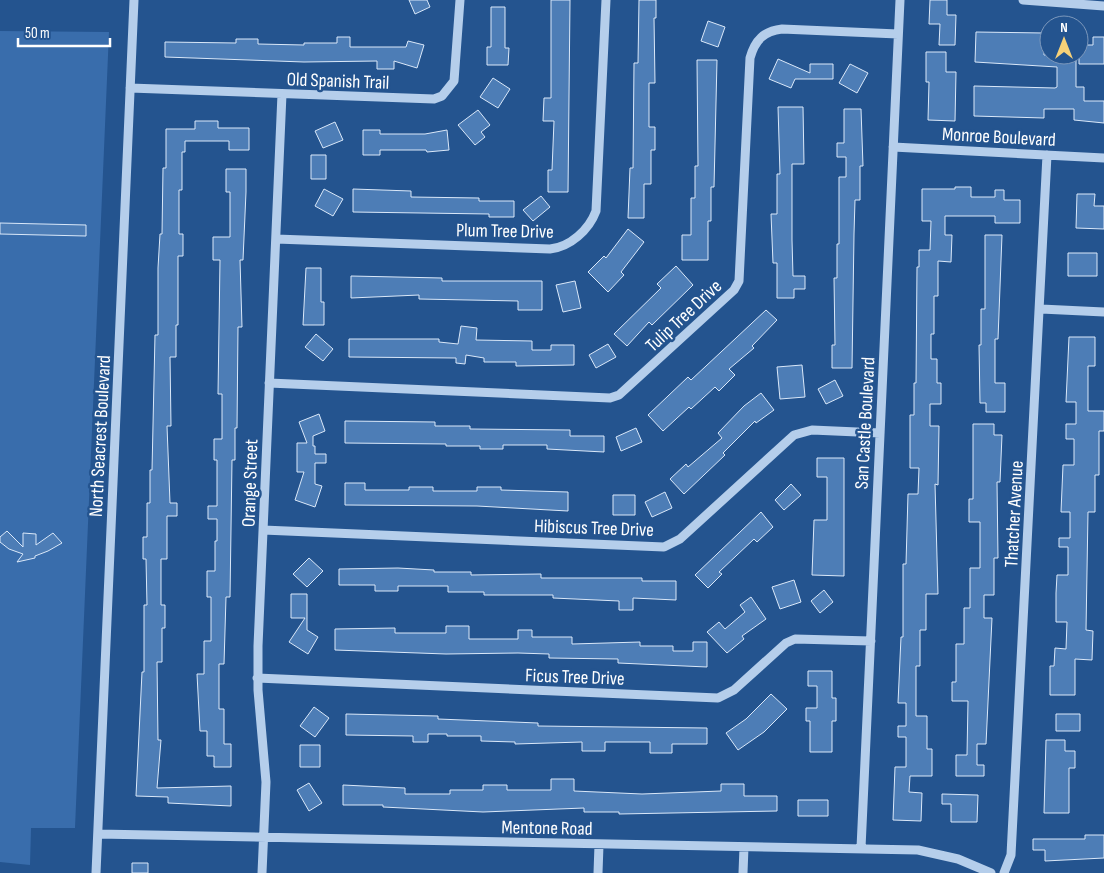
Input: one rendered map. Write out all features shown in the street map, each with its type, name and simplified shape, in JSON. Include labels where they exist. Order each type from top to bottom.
[{"type":"street","name":"North Seacrest Boulevard","points":[[96,873],[134,0]]},
{"type":"street","name":"Old Spanish Trail","points":[[130,88],[424,100],[442,96],[450,89],[456,72],[460,0]]},
{"type":"street","name":"Plum Tree Drive","points":[[276,239],[550,249],[568,245],[587,227],[596,211],[606,0]]},
{"type":"street","name":"San Castle Boulevard","points":[[861,848],[900,0]]},
{"type":"street","points":[[1023,0],[1104,6]]},
{"type":"street","name":"Tulip Tree Drive","points":[[269,383],[610,398],[619,395],[734,290],[739,281],[750,58],[757,40],[773,30],[782,29],[898,34]]},
{"type":"street","name":"Orange Street","points":[[262,873],[266,762],[257,678],[282,94]]},
{"type":"street","name":"Monroe Boulevard","points":[[893,147],[1104,158]]},
{"type":"street","name":"Thatcher Avenue","points":[[1004,873],[1011,855],[1041,309],[1047,155]]},
{"type":"street","points":[[1041,309],[1104,312]]},
{"type":"street","name":"Hibiscus Tree Drive","points":[[263,530],[664,546],[680,539],[794,435],[812,430],[880,433]]},
{"type":"street","name":"Ficus Tree Drive","points":[[257,678],[718,698],[734,690],[786,643],[795,639],[870,641]]},
{"type":"street","name":"Mentone Road","points":[[98,834],[918,850],[938,853],[991,873]]},
{"type":"street","points":[[598,873],[599,845]]},
{"type":"street","points":[[743,873],[744,847]]},
{"type":"shaded area","points":[[0,31],[109,32],[75,828],[31,828],[30,865],[0,862]]},
{"type":"building","points":[[409,0],[427,0],[430,7],[415,14]]},
{"type":"building","points":[[551,0],[570,0],[568,192],[548,192],[548,170],[552,170],[554,121],[543,121],[544,98],[551,98]]},
{"type":"building","points":[[639,0],[656,0],[656,18],[654,18],[655,83],[649,83],[649,127],[655,127],[655,150],[651,150],[651,184],[644,184],[644,218],[628,218],[630,168],[633,168],[634,63],[638,63]]},
{"type":"building","points":[[930,0],[947,0],[947,15],[956,15],[955,45],[939,45],[940,24],[929,24]]},
{"type":"building","points":[[491,7],[505,7],[505,48],[509,48],[508,65],[487,65],[487,47],[491,47]]},
{"type":"building","points":[[708,21],[725,27],[718,47],[701,41]]},
{"type":"building","points":[[976,32],[1039,33],[1039,65],[1076,65],[1076,87],[1084,87],[1084,101],[1104,101],[1104,123],[1074,120],[1074,109],[1044,109],[1044,118],[974,116],[974,86],[1057,87],[1057,67],[975,62]]},
{"type":"building","points":[[337,37],[350,37],[350,47],[406,47],[408,41],[424,45],[417,68],[394,61],[394,69],[377,69],[377,61],[304,62],[165,57],[165,42],[236,43],[236,39],[258,39],[258,44],[304,45],[304,43],[337,43]]},
{"type":"building","points":[[1093,37],[1104,37],[1104,64],[1089,64],[1089,45],[1093,45]]},
{"type":"building","points":[[926,52],[946,52],[946,72],[956,72],[955,121],[928,120],[929,82],[926,82]]},
{"type":"building","points":[[778,59],[810,73],[810,64],[833,64],[833,79],[795,79],[791,88],[769,79]]},
{"type":"building","points":[[697,60],[717,60],[714,187],[711,187],[711,221],[708,221],[708,260],[682,260],[682,235],[691,235],[691,198],[695,198],[695,166],[698,166]]},
{"type":"building","points":[[850,64],[868,73],[857,93],[839,83]]},
{"type":"building","points":[[493,78],[510,89],[498,108],[480,97]]},
{"type":"building","points":[[778,107],[803,107],[804,164],[792,164],[792,240],[793,276],[805,276],[805,289],[794,289],[794,298],[777,298],[777,263],[773,263],[771,214],[777,214],[777,174],[780,174]]},
{"type":"building","points":[[844,109],[861,109],[863,166],[860,166],[860,200],[855,200],[852,368],[832,368],[832,345],[835,345],[834,278],[837,278],[837,244],[839,244],[839,177],[846,177],[846,157],[837,157],[837,143],[844,143]]},
{"type":"building","points":[[478,110],[490,125],[481,132],[485,137],[475,145],[458,125]]},
{"type":"building","points":[[195,121],[218,121],[218,128],[249,128],[249,150],[229,150],[229,141],[185,141],[185,152],[182,152],[182,190],[179,190],[179,234],[183,234],[183,256],[178,256],[176,357],[170,357],[171,426],[167,426],[170,503],[177,503],[177,516],[167,516],[167,559],[161,559],[161,605],[165,605],[165,628],[162,628],[162,662],[157,662],[158,740],[161,740],[157,788],[231,786],[231,806],[168,803],[168,797],[136,796],[142,672],[144,672],[144,605],[147,605],[146,559],[143,559],[143,537],[147,537],[147,503],[150,503],[150,470],[152,470],[155,335],[158,335],[158,268],[160,234],[162,234],[163,168],[166,168],[166,129],[195,129]]},
{"type":"building","points":[[335,122],[343,140],[323,148],[315,131]]},
{"type":"building","points":[[363,130],[380,130],[380,134],[425,134],[447,130],[449,150],[427,152],[426,150],[380,150],[380,155],[363,155]]},
{"type":"building","points":[[311,155],[326,155],[326,179],[311,179]]},
{"type":"building","points":[[226,169],[246,169],[246,192],[243,260],[240,260],[242,327],[238,327],[237,428],[235,428],[235,460],[232,460],[230,597],[226,597],[224,664],[219,664],[219,709],[224,709],[224,744],[231,744],[231,767],[214,767],[214,756],[207,756],[207,731],[200,731],[197,674],[204,674],[204,641],[211,641],[211,597],[207,597],[207,571],[215,571],[215,541],[217,541],[217,519],[208,519],[208,506],[217,506],[217,460],[214,460],[214,439],[222,439],[222,394],[218,394],[220,260],[213,260],[213,237],[230,237],[230,192],[226,192]]},
{"type":"building","points":[[955,187],[971,187],[971,197],[995,197],[995,190],[1004,190],[1004,200],[1020,200],[1020,223],[995,223],[995,216],[945,216],[945,235],[952,235],[951,262],[938,261],[938,296],[934,296],[934,334],[931,334],[931,359],[937,359],[937,383],[941,383],[941,404],[930,404],[930,426],[939,426],[938,485],[935,484],[938,594],[926,594],[926,630],[920,630],[920,666],[916,666],[916,716],[927,716],[927,749],[932,749],[932,776],[910,776],[909,792],[922,793],[921,821],[893,820],[895,767],[906,767],[906,737],[898,737],[898,726],[906,726],[906,703],[898,703],[901,637],[903,637],[903,564],[906,564],[908,494],[918,494],[919,468],[910,468],[910,415],[914,415],[914,383],[916,383],[917,267],[919,267],[919,250],[930,250],[931,221],[922,221],[922,189],[955,189]]},
{"type":"building","points":[[324,189],[343,199],[333,216],[315,206]]},
{"type":"building","points":[[353,189],[411,191],[411,197],[479,198],[479,201],[514,201],[514,217],[489,217],[489,214],[353,212]]},
{"type":"building","points":[[1077,194],[1095,194],[1094,206],[1104,206],[1104,229],[1076,228]]},
{"type":"building","points":[[541,196],[550,207],[533,221],[523,210]]},
{"type":"building","points":[[0,223],[86,225],[86,236],[0,234]]},
{"type":"building","points":[[628,229],[644,242],[621,272],[624,275],[608,292],[588,272],[604,256],[606,258]]},
{"type":"building","points":[[985,235],[1002,235],[998,339],[995,339],[995,383],[1005,383],[1005,412],[986,412],[986,403],[980,403],[979,345],[981,345],[981,309],[985,309]]},
{"type":"building","points":[[1068,253],[1097,253],[1097,276],[1068,276]]},
{"type":"building","points":[[676,266],[693,285],[652,325],[649,322],[627,346],[614,334],[661,288],[657,284]]},
{"type":"building","points":[[306,268],[321,268],[321,302],[324,302],[324,325],[303,325]]},
{"type":"building","points":[[351,276],[442,278],[442,281],[542,281],[542,310],[518,310],[518,301],[419,299],[419,295],[351,298]]},
{"type":"building","points":[[575,281],[581,308],[563,312],[556,285]]},
{"type":"building","points":[[766,310],[777,320],[752,346],[754,348],[729,369],[735,375],[719,391],[715,387],[691,409],[689,407],[663,431],[648,415],[688,377],[691,380]]},
{"type":"building","points":[[461,326],[477,328],[476,340],[532,341],[532,350],[551,350],[551,345],[574,345],[574,365],[516,366],[516,362],[484,362],[484,358],[466,355],[465,364],[456,363],[456,358],[349,357],[349,339],[439,339],[439,342],[458,344]]},
{"type":"building","points":[[316,334],[333,349],[323,361],[305,347]]},
{"type":"building","points":[[1069,337],[1095,337],[1095,366],[1088,366],[1088,411],[1104,411],[1104,431],[1099,431],[1099,475],[1095,475],[1095,512],[1088,512],[1086,630],[1093,631],[1092,660],[1075,659],[1075,695],[1050,695],[1050,666],[1054,666],[1055,648],[1066,649],[1067,622],[1056,622],[1056,593],[1057,575],[1068,575],[1068,547],[1059,547],[1059,538],[1070,538],[1070,512],[1061,512],[1063,465],[1074,465],[1074,439],[1066,439],[1066,424],[1076,424],[1076,402],[1066,402]]},
{"type":"building","points":[[608,344],[616,357],[596,368],[589,355]]},
{"type":"building","points":[[802,365],[805,397],[780,399],[777,367]]},
{"type":"building","points":[[835,380],[843,396],[826,404],[818,389]]},
{"type":"building","points":[[761,393],[774,410],[756,423],[755,421],[723,453],[725,455],[684,494],[670,479],[686,464],[688,467],[722,438],[718,433],[744,406]]},
{"type":"building","points":[[319,414],[325,431],[313,436],[313,446],[315,446],[315,454],[326,454],[326,463],[315,463],[315,484],[322,486],[315,507],[295,500],[304,472],[297,472],[297,443],[307,443],[299,422]]},
{"type":"building","points":[[345,421],[435,422],[435,426],[470,426],[470,429],[570,430],[570,436],[604,436],[604,452],[547,449],[547,445],[503,445],[503,449],[480,449],[480,446],[446,446],[446,444],[345,443]]},
{"type":"building","points":[[973,424],[994,424],[994,435],[1002,435],[1000,482],[997,482],[998,558],[994,558],[994,595],[984,595],[984,618],[992,618],[986,744],[977,744],[977,765],[984,765],[984,776],[956,776],[956,755],[967,755],[968,701],[952,701],[952,682],[956,682],[956,644],[964,644],[964,608],[970,608],[970,568],[980,568],[980,522],[969,522],[969,499],[973,499]]},
{"type":"building","points":[[636,428],[642,442],[621,451],[616,437]]},
{"type":"building","points":[[817,458],[844,458],[844,576],[812,575],[814,520],[827,520],[827,477],[817,477]]},
{"type":"building","points":[[345,483],[365,483],[365,490],[409,490],[409,487],[433,487],[433,491],[477,491],[477,487],[501,487],[501,490],[568,492],[568,511],[477,506],[345,505]]},
{"type":"building","points":[[791,484],[801,495],[784,510],[775,500]]},
{"type":"building","points":[[665,492],[672,508],[652,517],[645,502]]},
{"type":"building","points":[[613,495],[635,495],[635,515],[613,515]]},
{"type":"building","points":[[761,512],[773,527],[757,542],[754,539],[719,572],[722,574],[708,588],[695,575]]},
{"type":"building","points":[[7,531],[23,547],[23,533],[36,534],[36,545],[53,533],[62,543],[35,556],[35,558],[17,562],[23,554],[9,549],[0,542],[0,537]]},
{"type":"building","points":[[309,558],[323,571],[307,587],[293,574]]},
{"type":"building","points":[[398,568],[434,570],[434,572],[471,572],[471,575],[541,574],[541,578],[642,578],[642,581],[676,581],[676,600],[633,598],[633,610],[619,610],[619,601],[553,598],[553,595],[484,595],[484,592],[448,592],[448,586],[398,586],[398,591],[375,591],[375,585],[339,585],[339,569]]},
{"type":"building","points":[[794,580],[801,602],[780,609],[772,587]]},
{"type":"building","points":[[824,590],[833,602],[820,613],[811,601]]},
{"type":"building","points":[[291,594],[307,594],[307,630],[318,637],[308,654],[289,642],[305,618],[291,618]]},
{"type":"building","points":[[751,597],[766,619],[742,636],[744,639],[727,653],[707,632],[719,622],[725,629],[745,612],[740,605]]},
{"type":"building","points":[[446,626],[469,626],[469,639],[518,639],[518,630],[532,630],[532,637],[572,637],[572,644],[640,642],[640,646],[673,646],[673,651],[693,651],[693,642],[707,642],[707,667],[618,663],[618,659],[549,658],[549,654],[446,654],[335,650],[335,629],[395,628],[395,633],[446,633]]},
{"type":"building","points":[[808,671],[832,671],[832,698],[836,698],[836,721],[832,721],[832,752],[810,752],[810,721],[806,721],[806,708],[817,708],[817,686],[808,686]]},
{"type":"building","points":[[771,694],[787,709],[764,732],[738,750],[726,733],[746,719]]},
{"type":"building","points":[[314,707],[329,718],[315,737],[300,726]]},
{"type":"building","points":[[346,714],[438,716],[438,719],[538,723],[538,726],[707,728],[707,744],[672,744],[672,753],[650,753],[650,742],[605,742],[605,751],[582,751],[582,742],[515,744],[515,742],[481,741],[481,736],[447,736],[447,734],[428,734],[428,742],[413,742],[413,736],[346,735]]},
{"type":"building","points":[[1056,714],[1080,714],[1080,731],[1056,731]]},
{"type":"building","points":[[1046,740],[1065,740],[1065,751],[1075,751],[1075,768],[1069,768],[1069,813],[1044,813]]},
{"type":"building","points":[[300,745],[320,745],[320,767],[300,767]]},
{"type":"building","points":[[551,779],[574,779],[574,791],[642,794],[721,791],[721,784],[744,784],[744,796],[777,796],[777,811],[619,814],[619,812],[584,812],[584,808],[483,812],[383,807],[383,805],[343,805],[343,785],[405,788],[405,794],[450,794],[450,790],[483,790],[483,785],[507,785],[507,790],[551,790]]},
{"type":"building","points":[[309,783],[322,803],[309,811],[297,790]]},
{"type":"building","points":[[942,794],[978,795],[977,822],[951,822],[951,804],[942,804]]},
{"type":"building","points":[[798,800],[828,800],[828,816],[798,816]]},
{"type":"building","points":[[1085,835],[1104,835],[1104,858],[1045,861],[1045,850],[1033,850],[1033,839],[1085,839]]},
{"type":"building","points":[[132,863],[148,863],[148,873],[132,873]]}]
